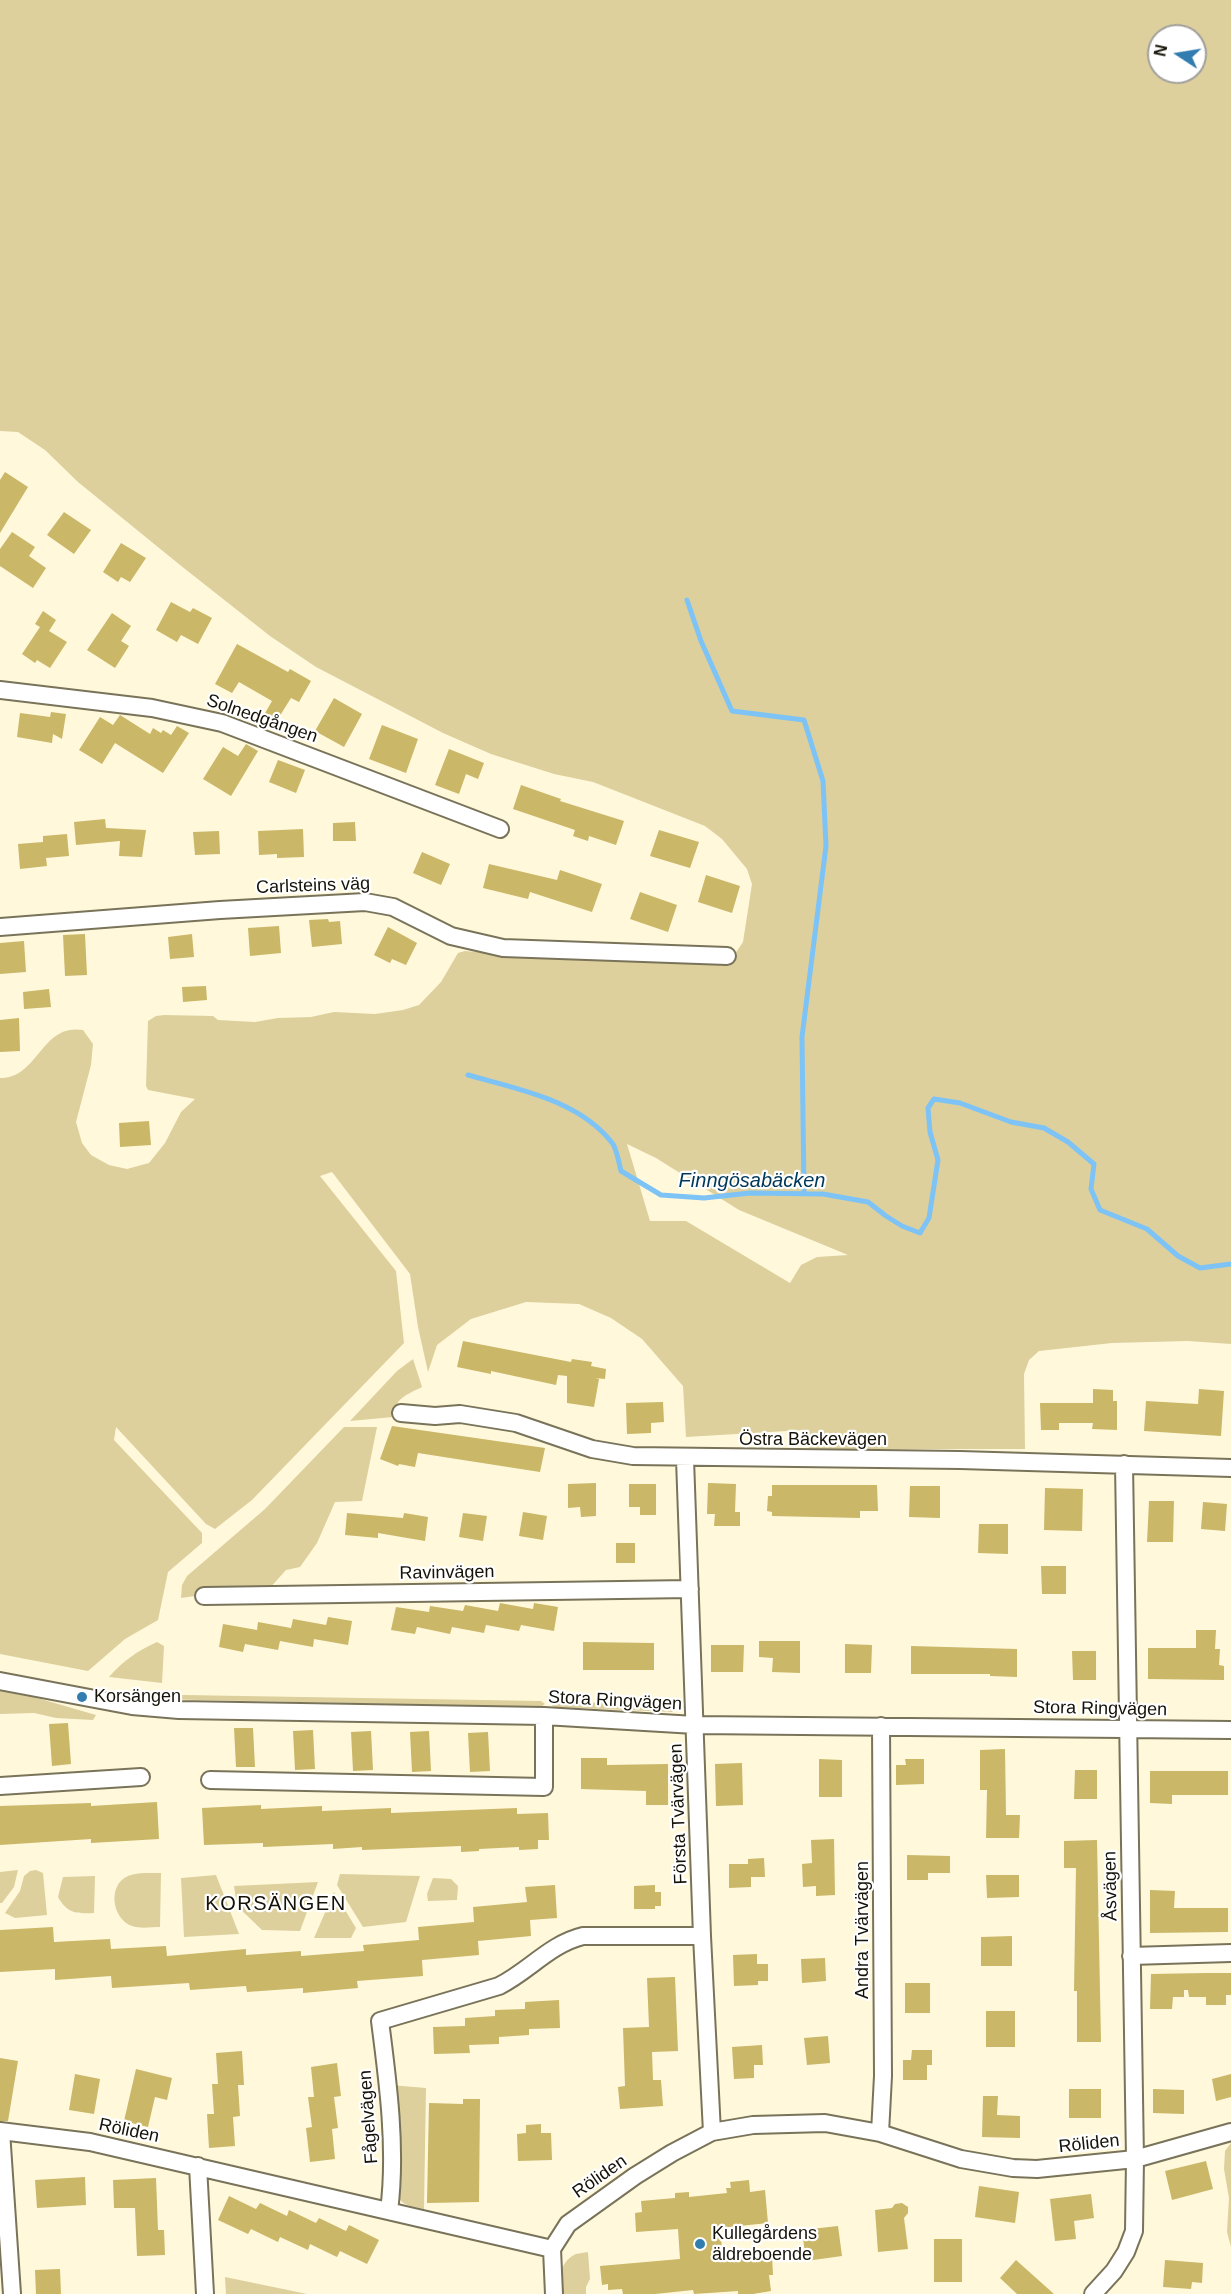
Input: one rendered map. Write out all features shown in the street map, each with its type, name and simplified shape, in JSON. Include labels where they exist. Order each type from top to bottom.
[{"type":"street","name":"Solnedgången","points":[[0,690],[152,708],[222,723],[500,829]]},
{"type":"street","name":"Carlsteins väg","points":[[0,927],[220,910],[366,902],[393,907],[451,936],[503,948],[728,956]]},
{"type":"street","name":"Östra Bäckevägen","points":[[401,1413],[435,1416],[460,1414],[516,1423],[571,1443],[611,1454],[686,1459],[1124,1464],[1231,1468]]},
{"type":"street","name":"Första Tvärvägen","points":[[686,1459],[702,1936],[712,2132]]},
{"type":"street","name":"Åsvägen","points":[[1093,2294],[1114,2271],[1126,2252],[1134,2230],[1135,2159],[1124,1464]]},
{"type":"street","name":"Ravinvägen","points":[[204,1596],[690,1589]]},
{"type":"street","name":"Stora Ringvägen","points":[[0,1681],[132,1706],[179,1710],[544,1716],[695,1725],[1231,1730]]},
{"type":"street","points":[[210,1780],[544,1787],[544,1716]]},
{"type":"street","name":"Andra Tvärvägen","points":[[880,2133],[883,2076],[881,1726]]},
{"type":"street","points":[[0,1786],[141,1777]]},
{"type":"street","name":"Fågelvägen","points":[[389,2211],[393,2185],[387,2077],[380,2021],[500,1986],[567,1940],[583,1936],[702,1936]]},
{"type":"street","points":[[1131,1956],[1231,1953]]},
{"type":"street","name":"Röliden","points":[[0,2131],[90,2142],[552,2250],[568,2224],[644,2170],[712,2132],[753,2125],[825,2123],[880,2133],[961,2159],[1013,2168],[1036,2169],[1135,2159],[1231,2132]]},
{"type":"street","points":[[0,2131],[12,2294]]},
{"type":"street","points":[[198,2166],[205,2294]]},
{"type":"street","points":[[552,2250],[554,2294]]},
{"type":"shaded area","points":[[0,0],[1231,0],[1231,1344],[1188,1341],[1112,1343],[1039,1351],[1029,1360],[1024,1374],[1025,1449],[809,1449],[804,1430],[686,1437],[683,1386],[642,1339],[611,1318],[579,1304],[526,1302],[471,1319],[437,1345],[428,1372],[410,1274],[332,1172],[320,1176],[396,1271],[404,1343],[252,1500],[215,1529],[206,1524],[116,1427],[114,1440],[202,1533],[202,1543],[168,1572],[158,1620],[125,1639],[88,1671],[0,1654],[0,1078],[13,1076],[24,1070],[58,1035],[69,1030],[83,1030],[93,1044],[91,1065],[76,1122],[82,1143],[91,1155],[109,1165],[127,1169],[149,1163],[165,1143],[181,1112],[195,1099],[148,1090],[146,1086],[148,1021],[156,1016],[213,1016],[218,1020],[255,1022],[278,1018],[311,1017],[334,1012],[375,1014],[403,1010],[419,1005],[441,982],[458,953],[465,951],[728,964],[743,942],[752,884],[747,869],[722,839],[705,826],[593,782],[554,774],[491,754],[443,733],[316,667],[270,636],[78,482],[45,450],[18,432],[0,431]],"holes":[[[627,1144],[656,1158],[739,1210],[848,1255],[817,1257],[801,1265],[790,1283],[686,1221],[650,1221]]]},
{"type":"shaded area","points":[[413,1359],[422,1387],[399,1401],[393,1417],[350,1421],[397,1371]]},
{"type":"shaded area","points":[[344,1427],[377,1427],[362,1501],[335,1502],[317,1543],[300,1567],[286,1570],[269,1589],[197,1592],[195,1596],[181,1598],[182,1585],[187,1576],[265,1509]]},
{"type":"shaded area","points":[[157,1642],[164,1646],[162,1683],[109,1677],[131,1657]]},
{"type":"shaded area","points":[[0,1690],[27,1695],[96,1715],[93,1720],[56,1718],[34,1713],[0,1714]]},
{"type":"shaded area","points":[[155,1696],[541,1701],[545,1704],[541,1707],[151,1699]]},
{"type":"shaded area","points":[[554,1702],[672,1704],[676,1708],[672,1712],[554,1707],[552,1705]]},
{"type":"shaded area","points":[[18,1870],[14,1887],[0,1903],[0,1872]]},
{"type":"shaded area","points":[[36,1870],[43,1873],[47,1915],[15,1918],[5,1913],[20,1891],[24,1876]]},
{"type":"shaded area","points":[[161,1873],[160,1927],[132,1926],[125,1922],[116,1909],[115,1902],[115,1894],[121,1880],[136,1874]]},
{"type":"shaded area","points":[[340,1874],[420,1876],[406,1922],[363,1927],[337,1885]]},
{"type":"shaded area","points":[[216,1875],[239,1934],[184,1937],[181,1878]]},
{"type":"shaded area","points":[[95,1876],[94,1913],[77,1913],[65,1906],[58,1897],[63,1877]]},
{"type":"shaded area","points":[[433,1878],[451,1879],[458,1886],[457,1900],[428,1901],[427,1894]]},
{"type":"shaded area","points":[[318,1882],[300,1931],[262,1930],[237,1906],[234,1886]]},
{"type":"shaded area","points":[[334,1892],[356,1928],[351,1938],[314,1938]]},
{"type":"shaded area","points":[[390,2085],[426,2088],[424,2209],[404,2203],[396,2193]]},
{"type":"shaded area","points":[[1231,2143],[1231,2247],[1227,2232],[1229,2198],[1224,2169],[1225,2151]]},
{"type":"shaded area","points":[[588,2252],[590,2279],[586,2287],[586,2294],[559,2294],[560,2278],[566,2262],[575,2254]]},
{"type":"shaded area","points":[[225,2277],[307,2294],[226,2294]]},
{"type":"building","points":[[5,472],[28,487],[0,533],[0,480]]},
{"type":"building","points":[[64,512],[91,530],[74,554],[47,535]]},
{"type":"building","points":[[12,532],[35,547],[29,556],[46,568],[33,588],[0,566],[0,549]]},
{"type":"building","points":[[121,543],[146,558],[130,582],[121,577],[118,582],[103,572]]},
{"type":"building","points":[[171,602],[190,612],[193,608],[212,618],[198,644],[181,635],[177,642],[156,630]]},
{"type":"building","points":[[43,611],[56,620],[49,631],[67,642],[50,668],[37,660],[35,663],[22,654],[40,627],[35,624]]},
{"type":"building","points":[[112,613],[131,626],[121,641],[129,646],[115,668],[87,650]]},
{"type":"building","points":[[237,644],[288,672],[290,669],[311,681],[299,702],[291,698],[276,722],[264,715],[272,701],[239,682],[232,693],[215,684]]},
{"type":"building","points":[[334,698],[362,714],[344,747],[315,731]]},
{"type":"building","points":[[51,712],[66,714],[62,739],[53,734],[52,743],[17,737],[20,713],[50,717]]},
{"type":"building","points":[[120,715],[150,734],[153,728],[171,735],[177,726],[189,733],[163,773],[115,743],[102,764],[79,750],[100,717],[113,725]]},
{"type":"building","points":[[382,725],[418,739],[406,773],[369,759]]},
{"type":"building","points":[[246,744],[258,751],[231,796],[203,779],[223,747],[238,756]]},
{"type":"building","points":[[449,749],[484,763],[478,779],[466,774],[459,794],[435,785]]},
{"type":"building","points":[[278,760],[305,770],[296,793],[269,782]]},
{"type":"building","points":[[521,785],[561,799],[560,801],[624,821],[616,845],[589,836],[588,841],[573,836],[575,830],[513,809]]},
{"type":"building","points":[[105,819],[106,828],[146,830],[142,857],[119,856],[120,841],[76,845],[74,822]]},
{"type":"building","points":[[355,822],[356,841],[333,841],[333,823]]},
{"type":"building","points":[[303,829],[304,857],[277,858],[277,854],[259,855],[258,831]]},
{"type":"building","points":[[659,830],[699,842],[690,868],[650,856]]},
{"type":"building","points":[[219,831],[220,854],[195,855],[193,832]]},
{"type":"building","points":[[67,834],[69,856],[46,858],[47,866],[20,869],[18,844],[43,842],[43,836]]},
{"type":"building","points":[[422,852],[450,864],[441,885],[413,873]]},
{"type":"building","points":[[489,864],[557,880],[560,870],[602,884],[592,912],[530,892],[528,899],[483,888]]},
{"type":"building","points":[[706,875],[740,886],[732,913],[698,902]]},
{"type":"building","points":[[640,892],[677,905],[668,932],[630,919]]},
{"type":"building","points":[[328,919],[329,922],[340,921],[342,944],[312,947],[309,920]]},
{"type":"building","points":[[279,926],[281,953],[250,956],[248,928]]},
{"type":"building","points":[[388,927],[417,943],[406,965],[392,959],[390,963],[374,955]]},
{"type":"building","points":[[85,934],[87,975],[65,976],[63,935]]},
{"type":"building","points":[[192,934],[194,957],[170,959],[168,937]]},
{"type":"building","points":[[24,941],[26,972],[0,974],[0,943]]},
{"type":"building","points":[[206,986],[207,1000],[183,1002],[182,987]]},
{"type":"building","points":[[49,989],[51,1007],[24,1009],[23,992]]},
{"type":"building","points":[[19,1018],[20,1051],[0,1052],[0,1020]]},
{"type":"building","points":[[149,1121],[151,1145],[120,1147],[119,1123]]},
{"type":"building","points":[[463,1341],[571,1362],[572,1359],[592,1362],[591,1366],[606,1369],[605,1379],[595,1378],[599,1379],[594,1407],[567,1403],[567,1376],[558,1375],[556,1385],[491,1371],[491,1374],[457,1367]]},
{"type":"building","points":[[1093,1389],[1113,1390],[1113,1401],[1117,1401],[1117,1430],[1092,1429],[1093,1423],[1059,1423],[1059,1430],[1041,1430],[1040,1403],[1093,1403]]},
{"type":"building","points":[[1199,1389],[1224,1391],[1221,1436],[1144,1431],[1146,1401],[1198,1404]]},
{"type":"building","points":[[663,1402],[664,1422],[651,1423],[651,1433],[627,1434],[626,1403]]},
{"type":"building","points":[[392,1426],[545,1448],[540,1472],[418,1453],[415,1467],[399,1464],[398,1466],[380,1459]]},
{"type":"building","points":[[596,1483],[596,1516],[581,1517],[580,1507],[568,1508],[568,1484]]},
{"type":"building","points":[[708,1483],[736,1484],[735,1512],[740,1512],[740,1526],[714,1526],[715,1514],[707,1514]]},
{"type":"building","points":[[629,1484],[656,1484],[656,1515],[640,1515],[640,1507],[629,1507]]},
{"type":"building","points":[[772,1485],[877,1485],[878,1511],[860,1511],[860,1518],[772,1516],[772,1512],[767,1511],[768,1496],[772,1496]]},
{"type":"building","points":[[910,1486],[940,1486],[940,1518],[909,1517]]},
{"type":"building","points":[[1045,1488],[1083,1489],[1082,1531],[1044,1530]]},
{"type":"building","points":[[1149,1501],[1174,1501],[1173,1542],[1147,1542]]},
{"type":"building","points":[[1203,1502],[1227,1504],[1225,1531],[1201,1529]]},
{"type":"building","points":[[523,1512],[547,1516],[543,1540],[519,1536]]},
{"type":"building","points":[[347,1513],[403,1518],[404,1513],[428,1517],[425,1541],[378,1533],[378,1538],[345,1535]]},
{"type":"building","points":[[463,1513],[487,1516],[483,1541],[459,1537]]},
{"type":"building","points":[[979,1524],[1008,1524],[1008,1554],[978,1553]]},
{"type":"building","points":[[616,1543],[635,1543],[635,1563],[616,1563]]},
{"type":"building","points":[[1041,1566],[1066,1566],[1066,1594],[1042,1594]]},
{"type":"building","points":[[500,1603],[533,1609],[534,1603],[558,1607],[554,1631],[521,1625],[519,1631],[486,1625],[484,1633],[452,1627],[450,1634],[417,1627],[415,1634],[391,1630],[396,1607],[429,1612],[430,1606],[463,1611],[465,1605],[498,1611]]},
{"type":"building","points":[[328,1617],[352,1621],[348,1645],[314,1639],[313,1647],[280,1641],[278,1650],[245,1644],[243,1652],[219,1647],[223,1624],[257,1630],[258,1622],[291,1628],[293,1619],[326,1625]]},
{"type":"building","points":[[1196,1630],[1216,1630],[1215,1649],[1220,1649],[1219,1665],[1224,1666],[1224,1680],[1148,1679],[1148,1648],[1196,1648]]},
{"type":"building","points":[[759,1641],[800,1641],[800,1673],[772,1672],[773,1658],[759,1657]]},
{"type":"building","points":[[583,1642],[654,1643],[654,1670],[583,1670]]},
{"type":"building","points":[[845,1644],[872,1645],[871,1673],[845,1673]]},
{"type":"building","points":[[711,1645],[744,1645],[743,1672],[711,1672]]},
{"type":"building","points":[[911,1646],[1017,1649],[1017,1677],[990,1676],[990,1674],[911,1674]]},
{"type":"building","points":[[1072,1651],[1096,1651],[1096,1680],[1073,1680]]},
{"type":"building","points":[[68,1723],[71,1764],[52,1766],[49,1724]]},
{"type":"building","points":[[234,1728],[253,1728],[255,1767],[236,1767]]},
{"type":"building","points":[[313,1730],[315,1769],[295,1770],[293,1731]]},
{"type":"building","points":[[371,1731],[373,1770],[353,1771],[351,1732]]},
{"type":"building","points":[[429,1731],[431,1771],[412,1772],[410,1732]]},
{"type":"building","points":[[488,1732],[490,1771],[470,1772],[468,1733]]},
{"type":"building","points":[[1005,1749],[1006,1815],[1020,1815],[1019,1838],[986,1838],[987,1790],[980,1790],[980,1750]]},
{"type":"building","points":[[581,1758],[607,1758],[607,1765],[668,1764],[668,1805],[646,1805],[646,1791],[581,1789]]},
{"type":"building","points":[[819,1759],[842,1760],[842,1797],[819,1797]]},
{"type":"building","points":[[905,1759],[924,1759],[924,1784],[896,1785],[896,1765],[906,1765]]},
{"type":"building","points":[[742,1763],[743,1805],[716,1806],[715,1764]]},
{"type":"building","points":[[1075,1770],[1097,1770],[1097,1799],[1074,1799]]},
{"type":"building","points":[[1150,1771],[1228,1771],[1228,1795],[1172,1795],[1172,1804],[1150,1803]]},
{"type":"building","points":[[157,1802],[159,1839],[91,1843],[91,1839],[0,1845],[0,1806],[91,1803],[91,1806]]},
{"type":"building","points":[[261,1805],[261,1809],[322,1806],[322,1811],[391,1808],[391,1813],[517,1808],[517,1814],[548,1813],[549,1840],[538,1840],[538,1849],[519,1850],[519,1847],[461,1852],[461,1846],[362,1850],[362,1847],[333,1849],[333,1844],[263,1847],[263,1843],[204,1845],[202,1808]]},
{"type":"building","points":[[834,1839],[835,1895],[816,1896],[816,1886],[803,1887],[802,1864],[812,1863],[811,1840]]},
{"type":"building","points":[[1097,1840],[1101,2042],[1077,2042],[1077,1991],[1074,1991],[1076,1868],[1064,1868],[1064,1841]]},
{"type":"building","points":[[907,1855],[950,1856],[950,1873],[928,1873],[928,1880],[907,1880]]},
{"type":"building","points":[[764,1858],[765,1877],[751,1877],[751,1887],[729,1888],[729,1864],[748,1864],[748,1859]]},
{"type":"building","points":[[986,1875],[1019,1875],[1019,1897],[987,1898]]},
{"type":"building","points":[[555,1885],[557,1918],[530,1920],[531,1936],[478,1941],[479,1955],[422,1960],[423,1976],[357,1981],[358,1988],[303,1993],[303,1988],[247,1992],[246,1986],[190,1990],[189,1983],[112,1988],[111,1976],[55,1980],[55,1969],[0,1972],[0,1930],[53,1927],[54,1942],[110,1939],[111,1949],[166,1946],[167,1956],[246,1949],[246,1955],[301,1951],[301,1956],[364,1951],[363,1945],[419,1940],[418,1927],[474,1922],[473,1907],[527,1902],[525,1887]]},
{"type":"building","points":[[655,1885],[655,1892],[661,1892],[661,1906],[655,1906],[655,1909],[634,1909],[634,1886]]},
{"type":"building","points":[[1150,1890],[1175,1891],[1174,1908],[1228,1908],[1228,1932],[1150,1933]]},
{"type":"building","points":[[1012,1936],[1012,1966],[981,1966],[981,1937]]},
{"type":"building","points":[[757,1954],[757,1964],[768,1964],[768,1981],[758,1981],[758,1985],[734,1986],[733,1955]]},
{"type":"building","points":[[825,1958],[826,1981],[802,1983],[801,1959]]},
{"type":"building","points":[[1231,1973],[1231,1995],[1226,1995],[1226,2005],[1206,2005],[1206,1997],[1189,1997],[1188,1990],[1184,1990],[1184,1997],[1173,1997],[1172,2009],[1150,2009],[1151,1974]]},
{"type":"building","points":[[675,1977],[678,2051],[652,2052],[653,2080],[661,2080],[663,2106],[620,2109],[618,2087],[625,2086],[623,2028],[649,2027],[647,1978]]},
{"type":"building","points":[[905,1983],[930,1983],[930,2013],[905,2013]]},
{"type":"building","points":[[559,2000],[560,2028],[529,2029],[529,2035],[499,2037],[499,2044],[469,2045],[470,2053],[434,2054],[433,2027],[465,2026],[465,2018],[495,2016],[495,2010],[525,2009],[525,2002]]},
{"type":"building","points":[[986,2011],[1015,2011],[1015,2047],[986,2047]]},
{"type":"building","points":[[828,2036],[830,2063],[807,2065],[804,2038]]},
{"type":"building","points":[[762,2045],[763,2065],[754,2065],[754,2078],[734,2079],[732,2047]]},
{"type":"building","points":[[912,2050],[932,2050],[932,2065],[927,2065],[927,2080],[903,2080],[903,2060],[911,2060]]},
{"type":"building","points":[[242,2051],[244,2085],[238,2085],[240,2116],[233,2117],[235,2146],[209,2148],[207,2114],[214,2114],[212,2084],[218,2084],[216,2053]]},
{"type":"building","points":[[0,2058],[18,2061],[8,2121],[0,2121]]},
{"type":"building","points":[[337,2063],[341,2096],[334,2097],[338,2128],[332,2129],[335,2159],[310,2162],[306,2128],[312,2127],[308,2097],[314,2097],[311,2067]]},
{"type":"building","points":[[136,2069],[172,2078],[167,2100],[155,2097],[148,2127],[124,2121]]},
{"type":"building","points":[[75,2074],[100,2079],[94,2114],[69,2110]]},
{"type":"building","points":[[1231,2074],[1231,2097],[1216,2101],[1212,2079]]},
{"type":"building","points":[[1069,2089],[1101,2089],[1101,2118],[1069,2118]]},
{"type":"building","points":[[1153,2089],[1184,2090],[1184,2114],[1153,2113]]},
{"type":"building","points":[[983,2096],[998,2096],[997,2115],[1020,2116],[1020,2138],[982,2137]]},
{"type":"building","points":[[463,2099],[480,2099],[479,2202],[427,2203],[429,2103],[463,2104]]},
{"type":"building","points":[[541,2124],[541,2133],[551,2133],[552,2160],[518,2161],[517,2134],[526,2133],[526,2125]]},
{"type":"building","points":[[1206,2161],[1213,2189],[1172,2200],[1165,2171]]},
{"type":"building","points":[[85,2177],[86,2205],[37,2208],[35,2180]]},
{"type":"building","points":[[156,2178],[158,2230],[164,2230],[165,2255],[137,2256],[135,2208],[114,2208],[113,2180]]},
{"type":"building","name":"Kullegårdens äldreboende","points":[[749,2180],[750,2192],[765,2190],[768,2223],[720,2228],[723,2260],[772,2256],[773,2275],[769,2275],[771,2291],[753,2294],[738,2294],[738,2291],[694,2294],[693,2290],[655,2294],[623,2294],[622,2289],[608,2290],[608,2284],[602,2285],[600,2266],[680,2259],[678,2229],[636,2232],[635,2213],[642,2212],[641,2201],[675,2198],[675,2193],[689,2192],[689,2197],[727,2193],[726,2188],[731,2188],[730,2182]]},
{"type":"building","points":[[979,2186],[1019,2192],[1015,2223],[975,2217]]},
{"type":"building","points":[[1091,2194],[1094,2218],[1074,2221],[1076,2239],[1055,2241],[1050,2199]]},
{"type":"building","points":[[229,2196],[256,2209],[260,2203],[287,2216],[289,2210],[316,2223],[319,2218],[346,2231],[349,2225],[379,2240],[367,2264],[340,2251],[337,2257],[310,2244],[308,2250],[280,2237],[278,2242],[251,2229],[248,2234],[218,2220]]},
{"type":"building","points":[[902,2203],[908,2207],[908,2213],[904,2218],[908,2249],[878,2252],[875,2210],[892,2208],[895,2204]]},
{"type":"building","points":[[838,2226],[842,2256],[806,2261],[802,2230]]},
{"type":"building","points":[[934,2239],[962,2239],[962,2282],[934,2282]]},
{"type":"building","points":[[1016,2260],[1054,2294],[1017,2294],[1000,2278]]},
{"type":"building","points":[[1165,2260],[1203,2263],[1202,2283],[1192,2282],[1191,2289],[1163,2287]]},
{"type":"building","points":[[60,2269],[61,2294],[36,2294],[35,2270]]},
{"type":"waterway","points":[[687,600],[701,641],[732,711],[804,720],[823,781],[826,846],[802,1037],[804,1194]]},
{"type":"waterway","name":"Finngösabäcken","points":[[468,1075],[527,1091],[566,1107],[583,1117],[613,1144],[621,1171],[661,1195],[704,1198],[750,1193],[823,1194],[868,1202],[902,1226],[920,1233],[929,1218],[938,1160],[930,1132],[928,1108],[934,1099],[960,1103],[1011,1122],[1044,1128],[1068,1142],[1094,1164],[1091,1189],[1100,1210],[1147,1229],[1178,1256],[1200,1268],[1231,1264]]},
{"type":"place","name":"Korsängen","points":[[82,1697]]},
{"type":"place","name":"Kullegårdens äldreboende","points":[[700,2244]]},
{"type":"district","name":"KORSÄNGEN","points":[[276,1904]]}]
